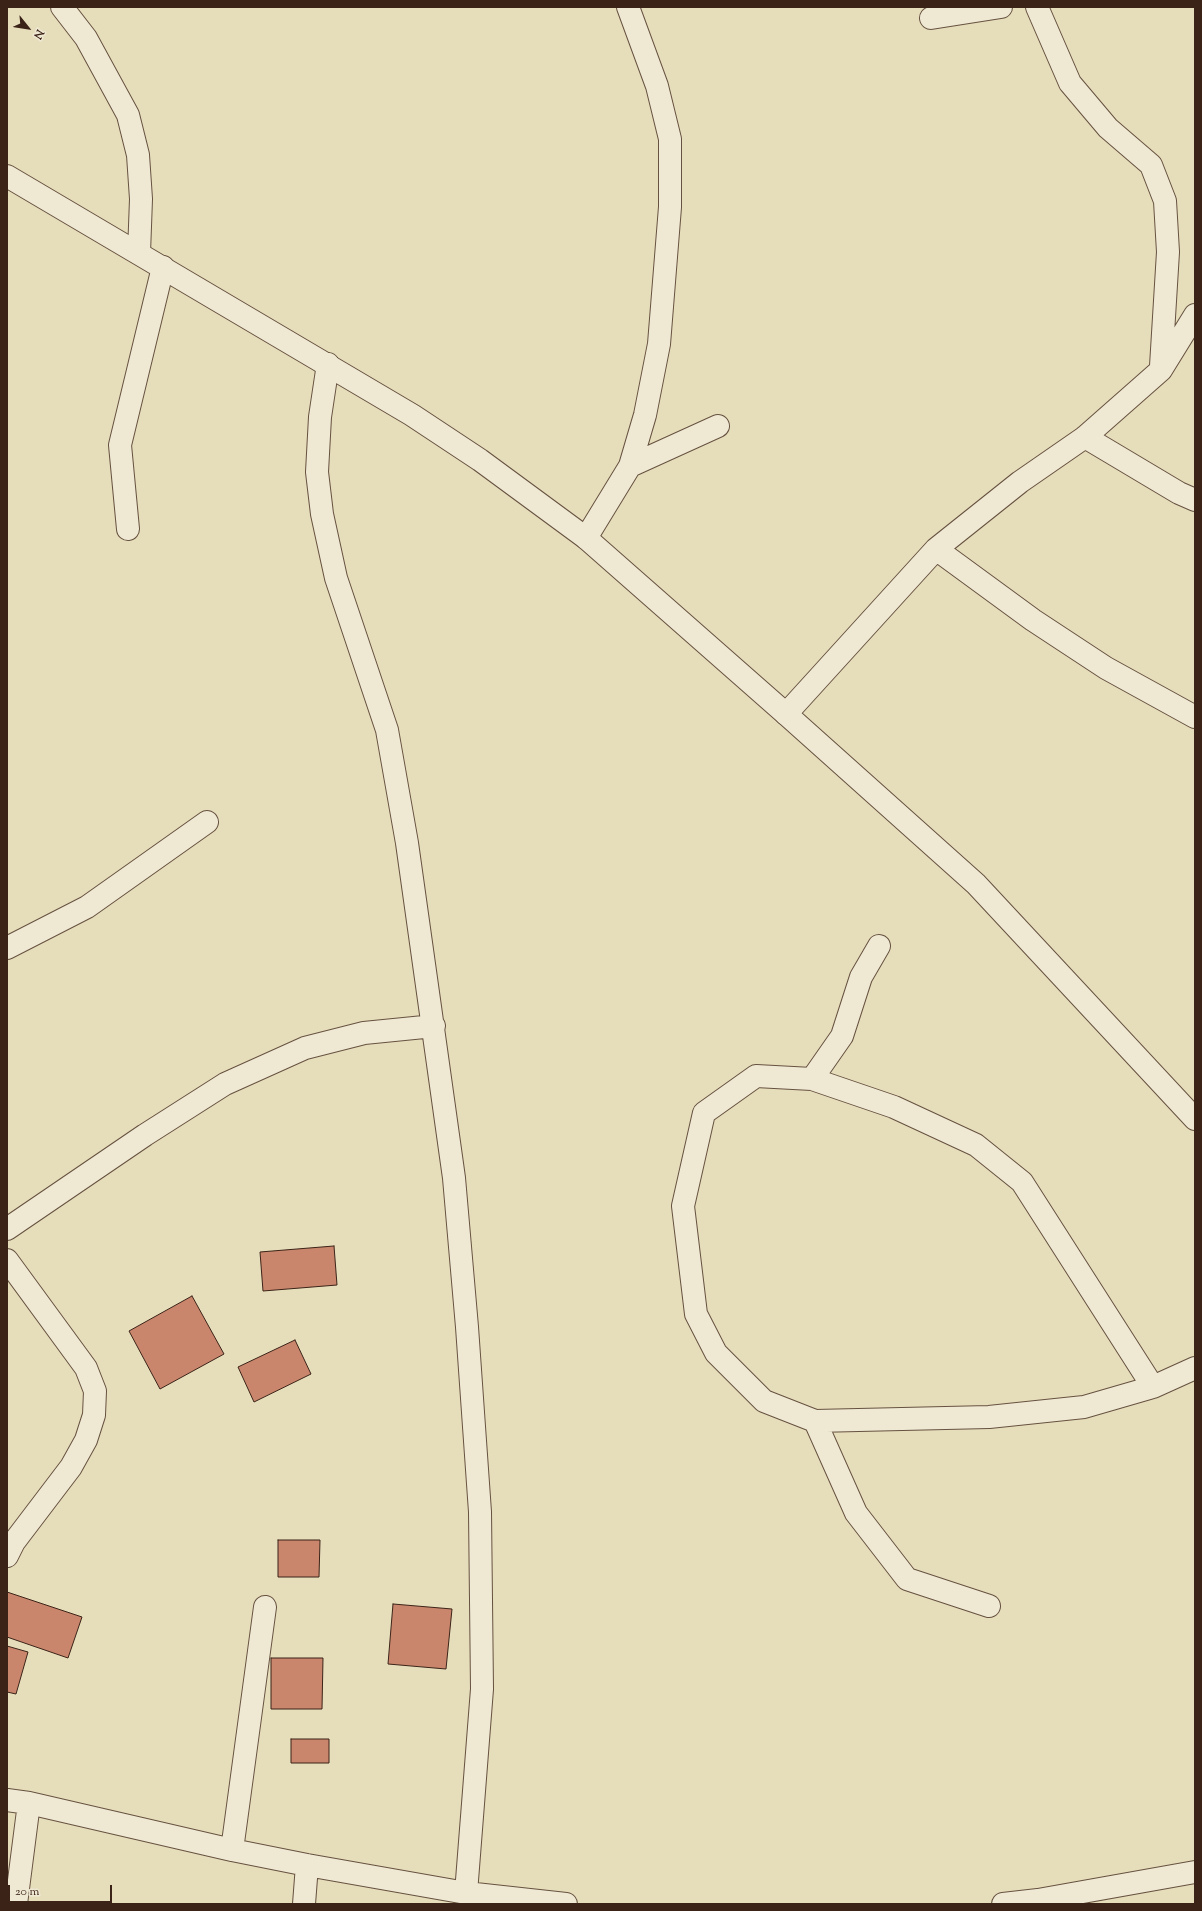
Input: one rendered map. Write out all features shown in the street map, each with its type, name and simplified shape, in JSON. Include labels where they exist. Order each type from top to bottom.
[{"type":"street","points":[[62,7],[86,38],[128,115],[138,155],[141,199],[139,253]]},
{"type":"street","points":[[586,538],[630,466],[645,415],[659,344],[670,199],[670,139],[657,86],[628,7]]},
{"type":"street","points":[[931,18],[1001,7]]},
{"type":"street","points":[[1037,7],[1070,83],[1108,128],[1151,165],[1165,201],[1168,252],[1161,370]]},
{"type":"street","points":[[7,176],[328,364],[412,415],[455,443],[586,538],[976,884],[1195,1119]]},
{"type":"street","points":[[128,529],[120,445],[163,267]]},
{"type":"street","points":[[786,714],[936,549],[1020,482],[1085,436],[1161,370],[1195,315]]},
{"type":"street","points":[[328,364],[320,417],[317,472],[322,514],[336,578],[387,730],[407,843],[434,1026],[454,1178],[467,1327],[480,1512],[482,1689],[466,1893]]},
{"type":"street","points":[[630,466],[718,426]]},
{"type":"street","points":[[1085,436],[1179,493],[1195,500]]},
{"type":"street","points":[[936,549],[1033,620],[1106,668],[1195,717]]},
{"type":"street","points":[[7,948],[87,907],[207,822]]},
{"type":"street","points":[[812,1079],[842,1036],[861,977],[879,946]]},
{"type":"street","points":[[7,1229],[145,1135],[225,1084],[305,1048],[364,1033],[434,1026]]},
{"type":"street","points":[[1153,1387],[1022,1182],[976,1145],[894,1107],[812,1079],[756,1076],[704,1113],[683,1206],[696,1314],[716,1353],[764,1401],[815,1421],[989,1417],[1084,1406],[1153,1387],[1195,1368]]},
{"type":"street","points":[[7,1260],[86,1368],[95,1391],[94,1415],[86,1440],[71,1467],[14,1542],[7,1556]]},
{"type":"street","points":[[815,1421],[856,1513],[907,1579],[989,1606]]},
{"type":"street","points":[[232,1850],[265,1607]]},
{"type":"street","points":[[7,1800],[29,1803],[232,1850],[307,1865],[466,1893],[566,1904]]},
{"type":"street","points":[[16,1904],[29,1803]]},
{"type":"street","points":[[304,1904],[307,1865]]},
{"type":"street","points":[[1003,1904],[1038,1900],[1195,1872]]},
{"type":"building","points":[[334,1246],[337,1285],[263,1291],[260,1252]]},
{"type":"building","points":[[192,1296],[224,1354],[160,1389],[129,1331]]},
{"type":"building","points":[[295,1340],[311,1374],[254,1402],[238,1367]]},
{"type":"building","points":[[278,1540],[320,1540],[319,1577],[278,1577]]},
{"type":"building","points":[[7,1592],[82,1617],[68,1658],[7,1637]]},
{"type":"building","points":[[393,1604],[452,1609],[446,1669],[388,1664]]},
{"type":"building","points":[[7,1646],[28,1652],[16,1694],[7,1692]]},
{"type":"building","points":[[271,1658],[323,1658],[322,1709],[271,1709]]},
{"type":"building","points":[[291,1739],[329,1739],[329,1763],[291,1763]]}]
